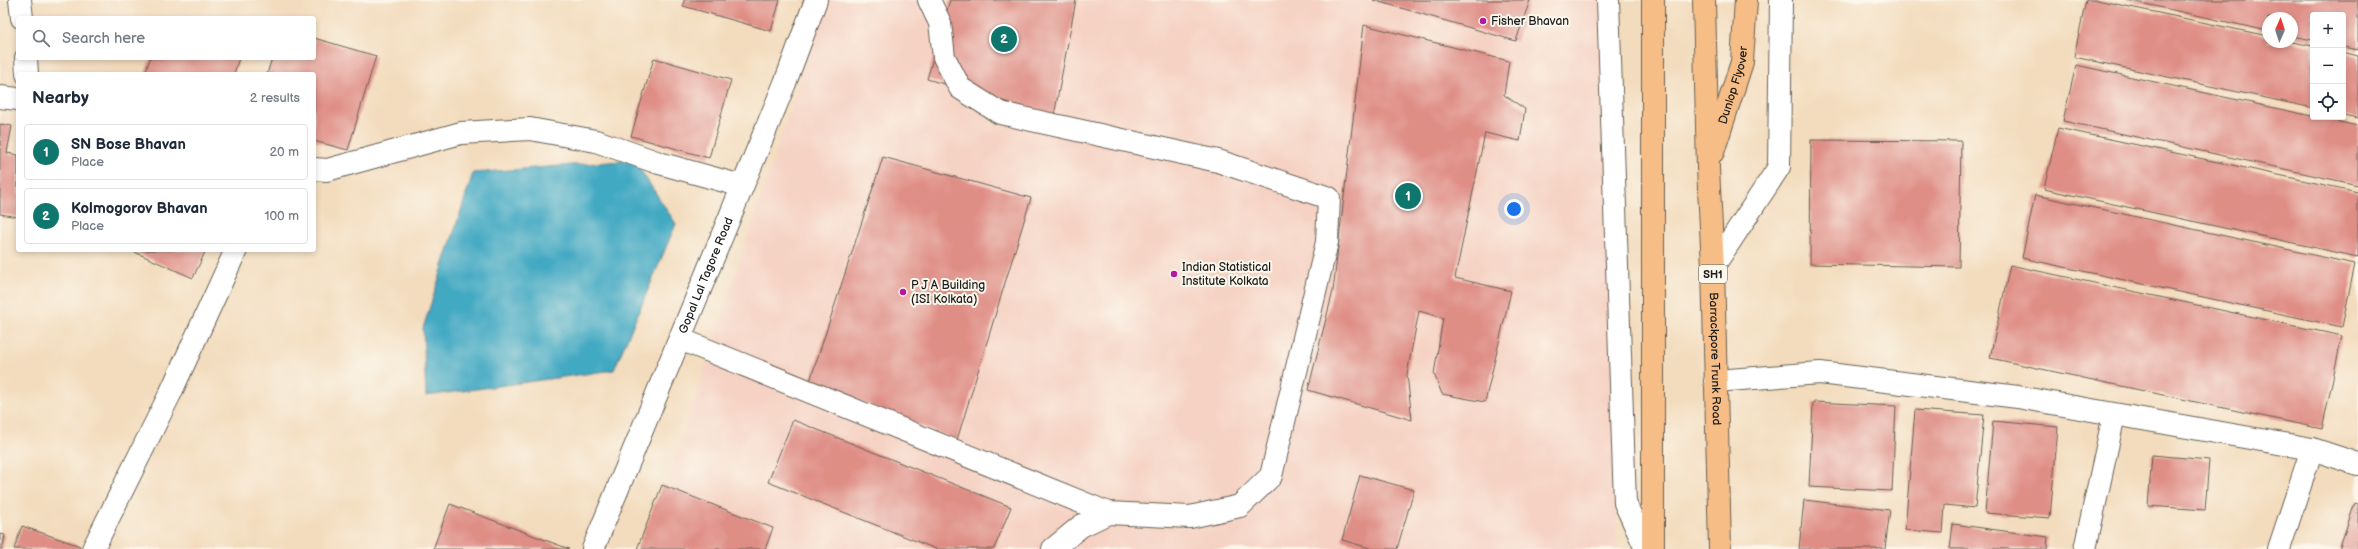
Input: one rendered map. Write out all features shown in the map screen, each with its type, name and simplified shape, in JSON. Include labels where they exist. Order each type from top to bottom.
[{"type":"main road","points":[[1653,0],[1653,549]]},
{"type":"main road","name":"Barrackpore Trunk Road","points":[[1704,0],[1708,168],[1713,267],[1720,549]]},
{"type":"main road","name":"Dunlop Flyover","points":[[1708,168],[1742,62],[1746,0]]},
{"type":"street","points":[[20,0],[22,16]]},
{"type":"street","name":"Gopal Lal Tagore Road","points":[[594,549],[816,0]]},
{"type":"street","points":[[680,339],[1108,512],[1190,517],[1240,506],[1271,476],[1327,242],[1329,198],[1218,161],[1000,113],[960,88],[944,57],[940,23],[929,0]]},
{"type":"street","points":[[1608,0],[1625,503],[1646,549]]},
{"type":"street","points":[[1713,267],[1778,168],[1781,0]]},
{"type":"street","points":[[26,60],[27,72]]},
{"type":"street","points":[[0,97],[16,99]]},
{"type":"street","points":[[316,169],[327,170],[461,134],[530,128],[596,141],[659,163],[742,186]]},
{"type":"street","points":[[93,549],[170,394],[235,252]]},
{"type":"street","points":[[1715,381],[1820,373],[2018,397],[2312,449],[2358,464]]},
{"type":"street","points":[[2085,549],[2114,415]]},
{"type":"street","points":[[2279,549],[2312,449]]},
{"type":"street","points":[[1053,549],[1081,526],[1108,512]]},
{"type":"shaded area","name":"Indian Statistical Institute Kolkata","points":[[826,0],[1610,0],[1617,549],[645,549]]},
{"type":"water","points":[[634,160],[676,224],[614,370],[426,396],[423,328],[473,173]]},
{"type":"building","points":[[684,0],[780,0],[771,31],[683,6]]},
{"type":"building","points":[[950,0],[1076,0],[1054,116],[927,79]]},
{"type":"building","name":"Fisher Bhavan","points":[[1373,0],[1530,0],[1516,41]]},
{"type":"building","points":[[2086,0],[2097,0],[2262,35],[2262,48],[2298,48],[2298,43],[2310,45],[2310,107],[2074,57]]},
{"type":"building","points":[[2127,0],[2358,0],[2358,50],[2346,48],[2346,12],[2310,12],[2310,39],[2298,37],[2298,12],[2262,12],[2262,30]]},
{"type":"building","points":[[1364,25],[1509,61],[1504,95],[1525,109],[1520,141],[1485,133],[1455,278],[1511,291],[1485,402],[1442,394],[1434,374],[1443,318],[1419,311],[1407,374],[1412,420],[1308,390],[1333,291]]},
{"type":"building","points":[[316,39],[376,56],[348,150],[316,142],[316,72],[268,72],[271,60],[316,60]]},
{"type":"building","points":[[2346,53],[2358,56],[2358,118],[2346,116]]},
{"type":"building","points":[[654,58],[731,80],[709,158],[631,136]]},
{"type":"building","points":[[149,60],[238,60],[235,72],[146,72]]},
{"type":"building","points":[[2076,65],[2310,116],[2310,120],[2330,120],[2358,126],[2358,185],[2063,121]]},
{"type":"building","points":[[0,124],[12,126],[7,153],[16,155],[16,217],[0,214]]},
{"type":"building","points":[[2058,128],[2358,192],[2358,257],[2044,189]]},
{"type":"building","points":[[1811,140],[1961,141],[1959,267],[1810,264]]},
{"type":"building","points":[[883,157],[1031,198],[957,440],[810,381]]},
{"type":"building","points":[[2035,195],[2355,264],[2342,327],[2022,258]]},
{"type":"building","points":[[134,252],[205,252],[193,278]]},
{"type":"building","points":[[2010,265],[2342,336],[2322,429],[1990,358]]},
{"type":"building","points":[[1813,402],[1896,406],[1892,491],[1809,487]]},
{"type":"building","points":[[1915,410],[1984,415],[1975,508],[1945,505],[1943,533],[1905,530]]},
{"type":"building","points":[[793,420],[1011,507],[994,549],[936,549],[768,482]]},
{"type":"building","points":[[1993,421],[2058,427],[2050,518],[1985,513]]},
{"type":"building","points":[[2152,455],[2209,460],[2205,510],[2148,506]]},
{"type":"building","points":[[1360,475],[1414,490],[1397,549],[1373,549],[1342,540]]},
{"type":"building","points":[[662,485],[773,528],[765,549],[637,549]]},
{"type":"building","points":[[1804,500],[1890,510],[1885,549],[1799,549]]},
{"type":"building","points":[[2355,503],[2358,504],[2358,549],[2339,549]]},
{"type":"building","points":[[450,504],[569,549],[433,549]]},
{"type":"building","points":[[1953,524],[2048,537],[2047,549],[1950,549]]},
{"type":"building","points":[[22,526],[80,546],[79,549],[14,549]]},
{"type":"building","points":[[0,534],[5,535],[2,549],[0,549]]},
{"type":"place","name":"Fisher Bhavan","points":[[1483,21]]},
{"type":"place","name":"Kolmogorov Bhavan","points":[[1004,39]]},
{"type":"place","name":"SN Bose Bhavan","points":[[1408,196]]},
{"type":"place","name":"Indian Statistical Institute Kolkata","points":[[1174,274]]},
{"type":"place","name":"P J A Building (ISI Kolkata)","points":[[903,292]]}]
